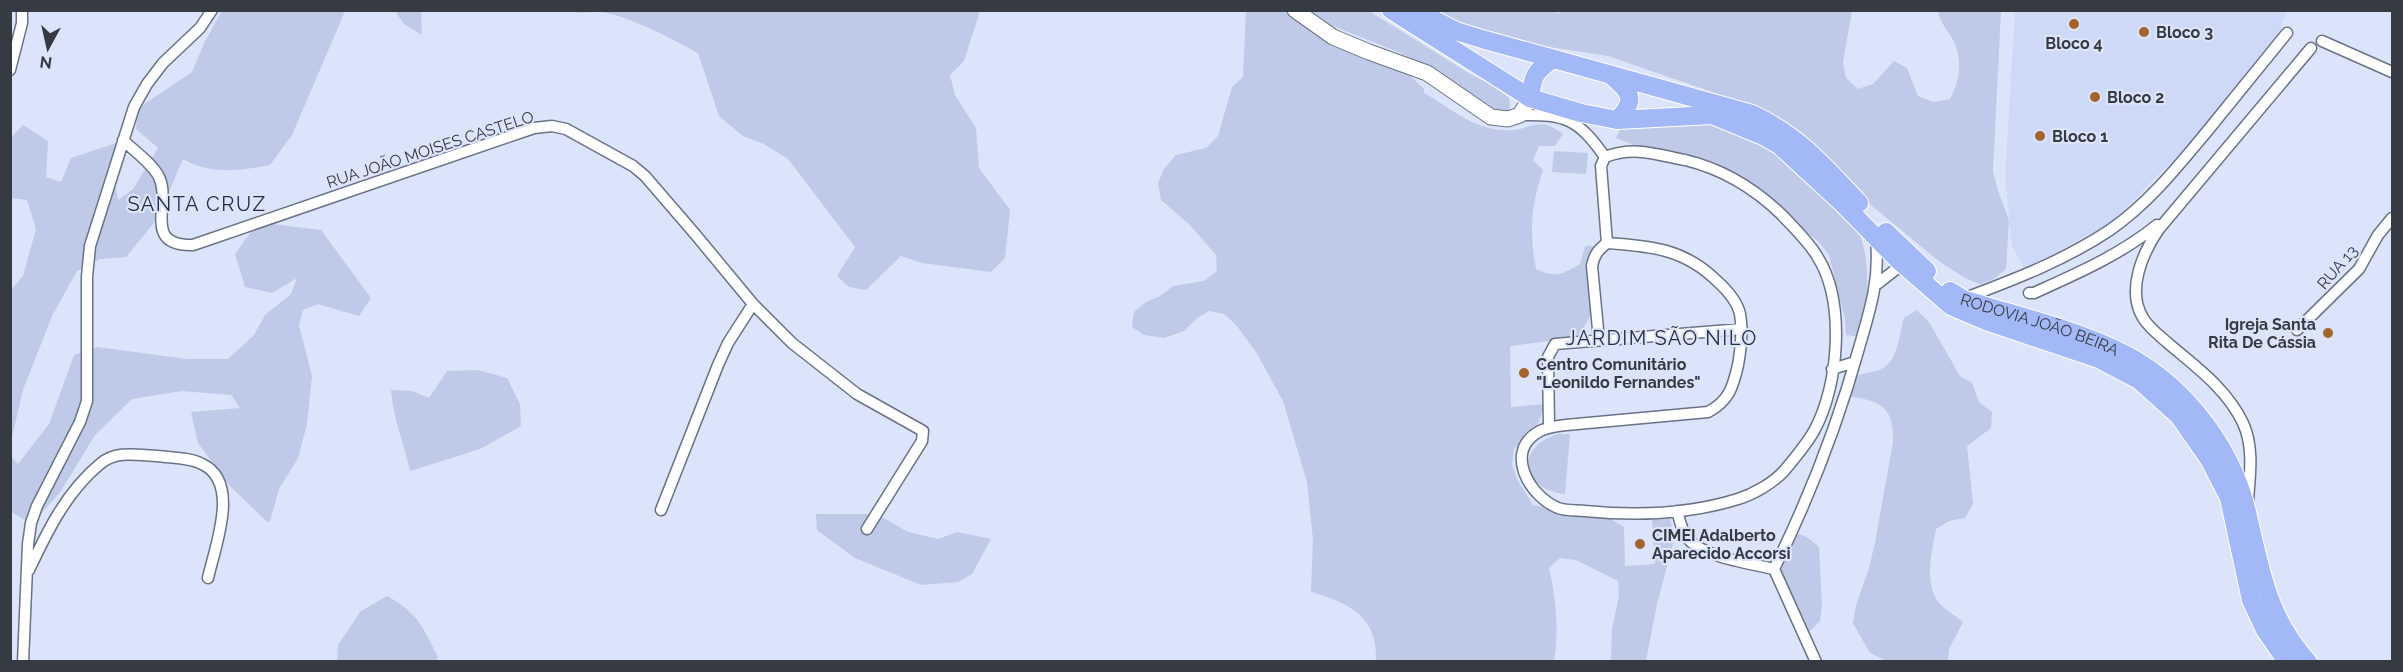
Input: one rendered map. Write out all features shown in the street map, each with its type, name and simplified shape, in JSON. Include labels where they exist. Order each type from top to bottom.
[{"type":"main road","name":"RODOVIA JOÃO BEIRA","points":[[1391,10],[1530,98],[1581,113],[1617,120],[1712,116],[1736,124],[1779,145],[1844,204],[1904,266],[1951,306],[1986,321],[2099,359],[2139,380],[2179,416],[2209,459],[2229,498],[2251,600],[2265,630],[2287,662]]},
{"type":"main road","name":"RODOVIA JOÃO BEIRA","points":[[1415,10],[1456,31],[1613,77],[1726,106],[1777,126],[1798,141],[1820,162],[1939,283],[1964,299],[2075,333],[2116,350],[2154,373],[2191,405],[2221,444],[2242,494],[2268,596],[2282,629],[2308,662]]},
{"type":"main road","points":[[1530,98],[1533,77],[1539,68],[1553,59]]},
{"type":"main road","points":[[1613,77],[1627,88],[1630,96],[1630,104],[1617,120]]},
{"type":"street","points":[[10,70],[22,23],[22,10]]},
{"type":"street","points":[[23,662],[28,544],[37,506],[80,422],[87,401],[88,260],[134,107],[147,84],[163,63],[207,20],[212,10]]},
{"type":"street","points":[[1295,10],[1333,37],[1427,73],[1491,117],[1508,119],[1520,115],[1544,115],[1564,118],[1579,125],[1605,157]]},
{"type":"street","points":[[1964,299],[2054,262],[2112,229],[2144,203],[2180,164],[2286,33]]},
{"type":"street","points":[[2322,42],[2392,72]]},
{"type":"street","points":[[2248,515],[2250,444],[2243,424],[2232,404],[2217,386],[2152,329],[2142,317],[2137,303],[2137,282],[2141,261],[2149,243],[2169,216],[2311,48]]},
{"type":"street","points":[[1520,115],[1530,98]]},
{"type":"street","name":"RUA JOÃO MOISES CASTELO","points":[[123,140],[156,171],[161,180],[160,219],[163,233],[170,241],[181,245],[193,245],[534,128],[552,126],[566,129],[622,158],[645,176],[753,304],[808,357],[869,402],[920,427],[924,435],[867,529]]},
{"type":"street","points":[[1599,340],[1592,266],[1594,256],[1608,243],[1672,251],[1698,264],[1726,289],[1736,304],[1742,329],[1741,348],[1734,382],[1721,406],[1708,412],[1695,414],[1549,427],[1530,439],[1524,449],[1521,464],[1526,480],[1533,490],[1551,504],[1561,509],[1638,514],[1677,511],[1738,499],[1760,489],[1782,474],[1815,429],[1832,369],[1836,338],[1836,315],[1831,286],[1818,257],[1799,233],[1765,198],[1744,183],[1695,163],[1637,150],[1605,157],[1601,166],[1608,243]]},
{"type":"street","points":[[2029,293],[2034,293],[2104,261],[2137,242],[2169,216]]},
{"type":"street","name":"RUA 13","points":[[2296,330],[2359,269],[2378,235],[2392,218]]},
{"type":"street","points":[[1816,662],[1774,569],[1818,474],[1844,403],[1877,284],[1876,239]]},
{"type":"street","points":[[1877,284],[1904,266]]},
{"type":"street","points":[[661,510],[718,364],[753,304]]},
{"type":"street","points":[[1549,427],[1548,357],[1555,344],[1742,329]]},
{"type":"street","points":[[1832,369],[1856,362]]},
{"type":"street","points":[[27,574],[51,524],[88,476],[100,463],[114,455],[129,454],[202,463],[216,474],[224,489],[223,506],[208,578]]},
{"type":"street","points":[[1677,511],[1685,535],[1695,546],[1707,552],[1774,569]]},
{"type":"shaded area","points":[[1555,10],[1556,13],[1573,10],[1852,11],[1843,62],[1846,78],[1858,89],[1873,84],[1894,61],[1907,68],[1918,96],[1933,102],[1950,99],[1959,70],[1956,47],[1938,11],[2001,11],[1993,171],[2009,220],[2006,269],[1994,279],[1980,284],[1965,278],[1940,262],[1809,154],[1761,109],[1608,56],[1466,34],[1433,11]]},
{"type":"shaded area","points":[[222,11],[345,11],[292,135],[270,165],[248,169],[214,170],[183,159],[153,224],[126,257],[100,259],[77,271],[52,316],[23,390],[11,441],[11,290],[23,276],[36,229],[27,200],[11,198],[11,138],[23,125],[48,141],[46,177],[61,182],[71,158],[116,143],[114,180],[118,200],[133,189],[158,148],[136,129],[137,109],[192,72],[204,43]]},
{"type":"shaded area","points":[[395,11],[421,11],[422,35],[404,24]]},
{"type":"shaded area","points":[[569,11],[980,11],[964,61],[950,75],[955,95],[976,128],[979,168],[1010,210],[1005,258],[991,272],[922,263],[901,256],[866,290],[849,287],[837,276],[855,247],[788,159],[764,144],[743,136],[719,116],[698,53],[654,30],[619,16],[602,12]]},
{"type":"shaded area","points":[[1246,11],[1305,11],[1315,21],[1402,68],[1424,89],[1424,93],[1480,125],[1512,130],[1539,124],[1554,128],[1563,134],[1555,146],[1539,146],[1533,160],[1543,170],[1532,219],[1532,243],[1536,269],[1549,274],[1563,273],[1580,264],[1585,246],[1600,246],[1589,262],[1593,310],[1579,337],[1510,346],[1511,407],[1545,404],[1537,427],[1514,449],[1512,464],[1517,479],[1533,505],[1611,519],[1624,527],[1625,566],[1655,564],[1652,519],[1670,519],[1674,540],[1657,604],[1646,661],[1611,661],[1612,629],[1619,596],[1618,581],[1576,560],[1560,558],[1549,568],[1556,614],[1554,661],[1376,661],[1372,633],[1366,622],[1349,607],[1311,592],[1313,540],[1307,482],[1283,401],[1256,352],[1236,325],[1224,314],[1209,311],[1196,319],[1184,331],[1164,338],[1144,335],[1132,327],[1134,312],[1146,302],[1160,296],[1173,286],[1204,281],[1217,271],[1216,255],[1189,224],[1161,200],[1158,183],[1164,169],[1176,155],[1206,148],[1218,136],[1232,87],[1243,77]]},
{"type":"shaded area","points":[[1312,11],[1369,11],[1470,74],[1494,86],[1509,98],[1509,109],[1500,117],[1434,70],[1398,52],[1333,26]]},
{"type":"shaded area","points":[[2015,11],[2286,11],[2280,33],[2187,146],[2113,221],[2025,270],[2012,246],[2005,178]]},
{"type":"shaded area","points":[[1715,120],[1777,148],[1855,224],[1861,237],[1867,279],[1862,337],[1846,335],[1845,319],[1829,255],[1819,242],[1754,191],[1662,151],[1634,145],[1616,138],[1623,123]]},
{"type":"shaded area","points":[[1554,151],[1588,153],[1586,174],[1552,172]]},
{"type":"shaded area","points":[[271,224],[321,230],[371,298],[359,316],[318,304],[303,310],[299,325],[312,376],[307,424],[298,458],[279,489],[270,521],[267,522],[229,485],[198,443],[191,412],[240,408],[231,395],[182,391],[132,399],[95,435],[61,491],[32,524],[11,512],[10,456],[18,464],[49,424],[74,355],[97,347],[187,359],[228,359],[254,335],[265,315],[291,294],[297,278],[272,293],[245,287],[235,254],[250,233]]},
{"type":"shaded area","points":[[1917,310],[1929,322],[1960,376],[1972,383],[1979,402],[1992,412],[1991,428],[1967,446],[1973,504],[1965,518],[1949,521],[1936,529],[1930,568],[1932,587],[1940,604],[1963,622],[1949,649],[1948,661],[1887,661],[1870,653],[1853,623],[1856,605],[1875,543],[1893,442],[1893,430],[1888,413],[1883,407],[1868,400],[1847,396],[1849,380],[1884,368],[1889,363],[1896,349],[1904,318]]},
{"type":"shaded area","points":[[478,370],[507,378],[520,404],[521,426],[480,449],[410,471],[396,421],[391,390],[412,391],[429,398],[447,371]]},
{"type":"shaded area","points":[[1558,434],[1570,434],[1565,494],[1539,485],[1528,468],[1529,458],[1534,449],[1544,440]]},
{"type":"shaded area","points":[[816,514],[877,514],[908,532],[938,539],[957,532],[991,539],[972,574],[958,582],[921,585],[855,558],[817,530]]},
{"type":"shaded area","points":[[1793,532],[1807,537],[1819,547],[1822,606],[1820,621],[1809,632],[1781,578],[1780,563]]},
{"type":"shaded area","points":[[387,596],[406,608],[418,621],[438,657],[435,661],[337,661],[338,645],[361,611]]},
{"type":"place","name":"Bloco 4","points":[[2074,24]]},
{"type":"place","name":"Bloco 3","points":[[2144,32]]},
{"type":"place","name":"Bloco 2","points":[[2095,97]]},
{"type":"place","name":"Bloco 1","points":[[2040,136]]},
{"type":"place","name":"Igreja Santa Rita De Cássia","points":[[2328,333]]},
{"type":"place","name":"Centro Comunitário \"Leonildo Fernandes\"","points":[[1524,373]]},
{"type":"place","name":"CIMEI Adalberto Aparecido Accorsi","points":[[1640,544]]},
{"type":"district","name":"SANTA CRUZ","points":[[197,204]]},
{"type":"district","name":"JARDIM SÃO NILO","points":[[1662,338]]}]
